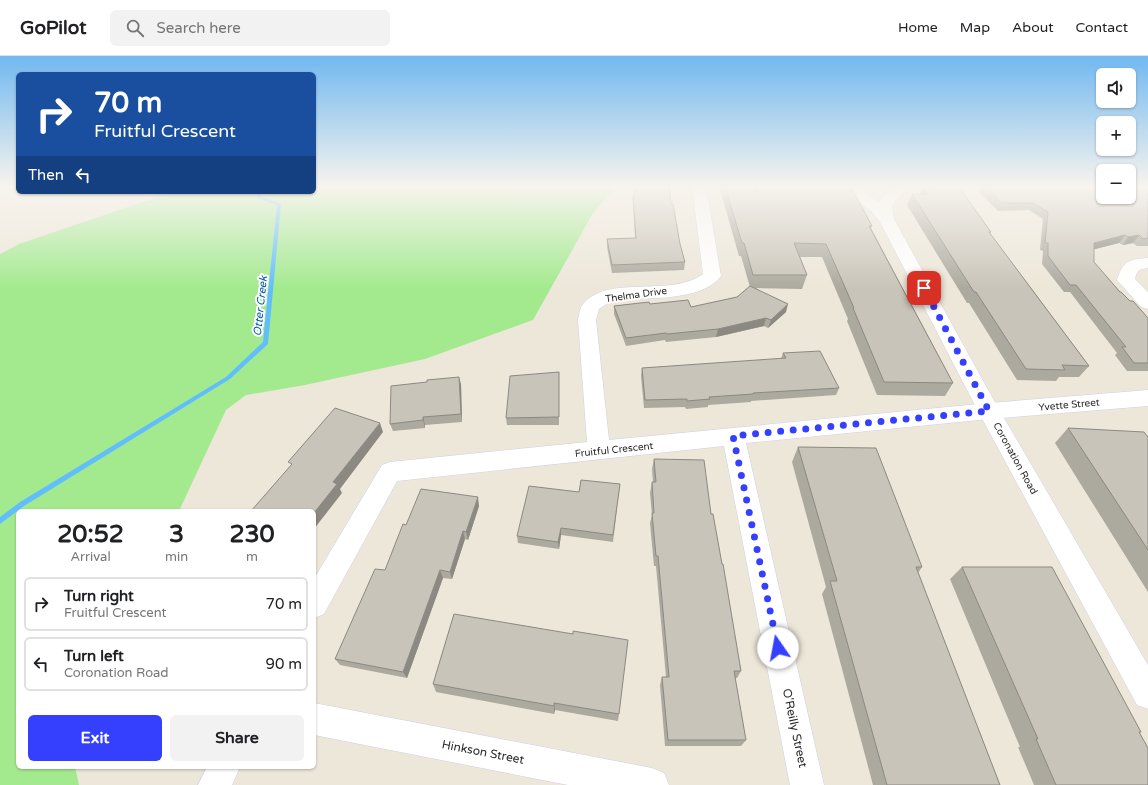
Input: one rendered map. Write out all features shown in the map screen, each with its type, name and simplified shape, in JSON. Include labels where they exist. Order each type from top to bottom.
[{"type":"street","name":"Thelma Drive","points":[[599,451],[587,320],[590,307],[604,297],[692,287],[706,282],[712,276],[704,220]]},
{"type":"street","name":"Coronation Road","points":[[887,220],[989,411],[1148,694]]},
{"type":"street","points":[[1148,263],[1136,264],[1129,269],[1126,280],[1148,303]]},
{"type":"street","name":"Yvette Street","points":[[989,411],[1148,398]]},
{"type":"street","name":"Fruitful Crescent","points":[[316,602],[390,472],[989,411]]},
{"type":"street","name":"O'Reilly Street","points":[[733,436],[807,785]]},
{"type":"street","name":"Hinkson Street","points":[[316,719],[652,785]]},
{"type":"street","points":[[215,785],[223,769]]},
{"type":"green space","points":[[89,220],[589,220],[533,320],[425,359],[305,385],[246,395],[226,410],[180,509],[16,509],[16,769],[75,769],[79,785],[0,785],[0,254],[19,244]]},
{"type":"building","points":[[635,220],[676,220],[685,262],[612,265],[607,239],[636,238]]},
{"type":"building","points":[[735,220],[869,220],[872,226],[869,226],[953,383],[884,382],[826,244],[794,243],[807,275],[753,275],[744,243],[742,243]]},
{"type":"building","points":[[928,220],[982,220],[991,232],[989,232],[1089,366],[1062,365],[1065,370],[1026,369],[976,292],[974,292]]},
{"type":"building","points":[[1047,220],[1148,220],[1148,238],[1143,239],[1139,235],[1128,237],[1125,235],[1094,243],[1094,262],[1120,292],[1130,301],[1133,301],[1148,318],[1148,363],[1134,363],[1122,347],[1126,347],[1076,285],[1070,285],[1048,256],[1048,243],[1045,243]]},
{"type":"building","points":[[750,286],[788,304],[771,320],[766,318],[718,329],[626,338],[614,306],[688,300],[691,307],[737,297]]},
{"type":"building","points":[[820,351],[839,388],[753,393],[709,397],[710,399],[687,401],[687,399],[645,400],[642,368],[786,358],[783,353]]},
{"type":"building","points":[[559,372],[559,417],[506,418],[510,376]]},
{"type":"building","points":[[459,377],[461,414],[423,417],[423,420],[390,424],[391,386],[427,382],[427,380]]},
{"type":"building","points":[[335,408],[380,423],[333,482],[337,484],[316,510],[316,509],[253,509],[292,464],[288,462]]},
{"type":"building","points":[[1068,428],[1144,432],[1148,437],[1148,550]]},
{"type":"building","points":[[798,447],[876,448],[922,567],[916,567],[1000,785],[887,785],[830,581],[837,581]]},
{"type":"building","points":[[654,459],[704,460],[711,514],[713,514],[723,564],[741,671],[734,671],[746,740],[668,740],[662,677],[669,677],[658,556],[656,556],[652,513],[654,513],[652,482],[656,482]]},
{"type":"building","points":[[581,480],[620,484],[613,535],[561,528],[558,542],[517,536],[529,486],[579,492]]},
{"type":"building","points":[[421,489],[478,497],[466,532],[463,531],[450,572],[440,570],[403,672],[335,659],[375,569],[385,570],[403,524],[406,525]]},
{"type":"building","points":[[962,567],[1052,567],[1141,732],[1139,732],[1148,748],[1148,785],[1056,785],[1036,739],[1038,739]]},
{"type":"building","points":[[454,614],[573,634],[573,631],[628,640],[619,714],[554,703],[554,706],[433,684]]},
{"type":"waterway","name":"Otter Creek","points":[[0,521],[22,504],[228,378],[266,343],[278,220]]},
{"type":"route","points":[[778,648],[733,436],[989,411],[924,288]]}]
